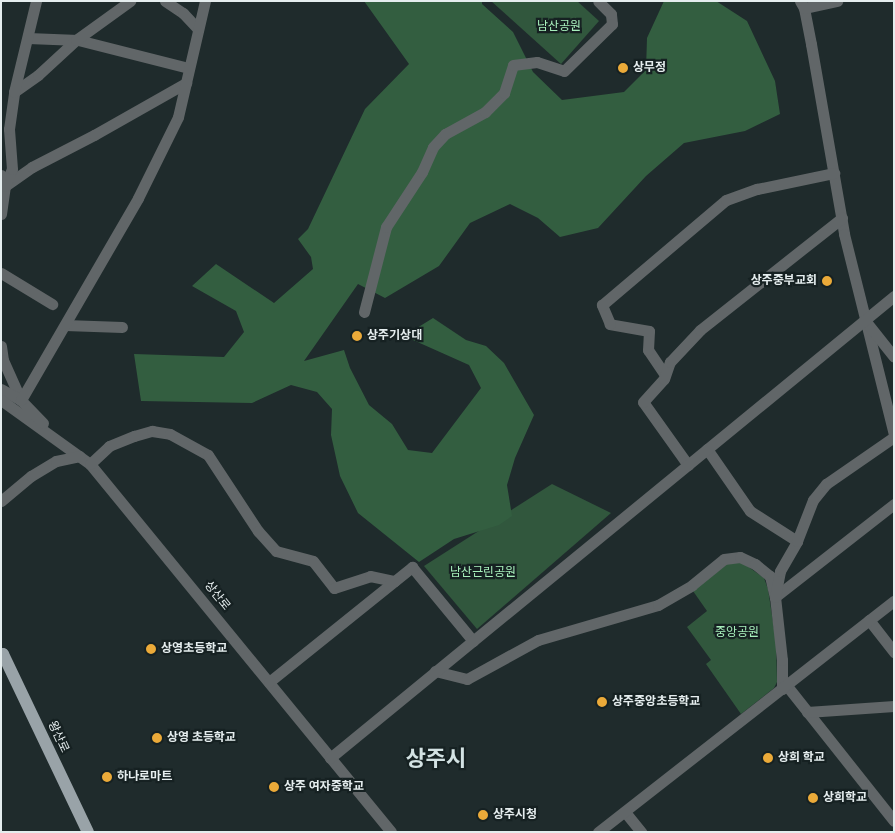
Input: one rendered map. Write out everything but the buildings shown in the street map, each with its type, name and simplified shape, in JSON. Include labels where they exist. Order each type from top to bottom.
[{"type":"main road","name":"왕산로","points":[[2,652],[88,832]]},
{"type":"street","points":[[1,214],[3,180],[12,169],[9,130],[14,92],[36,1]]},
{"type":"street","points":[[14,92],[38,75],[76,40],[130,1]]},
{"type":"street","points":[[165,1],[183,13],[198,29]]},
{"type":"street","points":[[21,400],[138,198],[178,117],[205,1]]},
{"type":"street","points":[[364,312],[386,227],[422,172],[433,147],[445,134],[485,112],[504,92],[512,65],[537,62],[564,71],[612,24],[611,14],[598,1]]},
{"type":"street","points":[[775,597],[780,571],[797,541],[814,500],[826,484],[894,436],[842,218],[802,5],[837,1]]},
{"type":"street","points":[[28,38],[76,40],[190,68]]},
{"type":"street","points":[[3,180],[94,135],[186,83]]},
{"type":"street","points":[[665,375],[648,350],[649,331],[610,324],[602,305],[726,200],[757,189],[834,174]]},
{"type":"street","points":[[688,465],[644,402],[664,378],[670,362],[700,330],[842,218]]},
{"type":"street","points":[[1,273],[52,304]]},
{"type":"street","points":[[330,758],[894,296]]},
{"type":"street","points":[[865,319],[894,357]]},
{"type":"street","points":[[66,325],[122,326]]},
{"type":"street","points":[[1,346],[3,360],[21,400],[55,438]]},
{"type":"street","points":[[1,389],[21,400]]},
{"type":"street","name":"상산로","points":[[1,400],[90,464],[390,832]]},
{"type":"street","points":[[90,464],[109,446],[134,436],[152,431],[170,434],[208,456],[258,531],[276,551],[313,561],[334,588],[370,576],[394,581]]},
{"type":"street","points":[[707,449],[750,511],[797,541]]},
{"type":"street","points":[[1,501],[31,476],[56,461],[79,456]]},
{"type":"street","points":[[775,597],[894,504]]},
{"type":"street","points":[[435,672],[467,679],[538,640],[658,605],[692,585],[724,559],[740,557],[755,564],[770,576],[775,597],[784,687],[807,712],[894,821]]},
{"type":"street","points":[[268,682],[412,567],[473,641]]},
{"type":"street","points":[[598,832],[894,601]]},
{"type":"street","points":[[869,620],[894,652]]},
{"type":"street","points":[[807,712],[894,706]]},
{"type":"street","points":[[625,812],[641,832]]},
{"type":"green space","points":[[364,1],[482,1],[482,4],[513,32],[533,72],[562,100],[624,92],[646,70],[647,38],[664,1],[716,1],[747,21],[775,81],[780,114],[745,131],[684,143],[646,176],[598,228],[560,237],[538,218],[510,204],[470,223],[439,266],[385,298],[358,284],[304,361],[344,350],[350,368],[369,405],[392,424],[408,450],[432,453],[481,388],[469,365],[404,336],[433,318],[466,340],[486,346],[504,363],[534,415],[515,458],[507,485],[512,516],[499,525],[454,539],[419,562],[358,513],[340,476],[331,435],[332,409],[317,392],[291,385],[252,403],[141,401],[134,354],[224,357],[244,332],[236,311],[192,286],[216,264],[274,303],[313,269],[311,257],[298,239],[308,229],[365,109],[409,64]]},
{"type":"green space","name":"남산공원","points":[[491,1],[577,1],[599,21],[561,64]]},
{"type":"green space","name":"남산근린공원","points":[[552,484],[611,513],[477,629],[424,566]]},
{"type":"green space","name":"중앙공원","points":[[730,562],[743,563],[764,578],[768,589],[776,642],[777,682],[774,688],[741,714],[706,664],[711,660],[687,627],[707,611],[693,591]]},
{"type":"place","name":"상무정","points":[[623,68]]},
{"type":"place","name":"상주중부교회","points":[[827,281]]},
{"type":"place","name":"상주기상대","points":[[357,336]]},
{"type":"place","name":"상영초등학교","points":[[151,649]]},
{"type":"place","name":"상주중앙초등학교","points":[[602,702]]},
{"type":"place","name":"상영 초등학교","points":[[157,738]]},
{"type":"place","name":"상희 학교","points":[[768,758]]},
{"type":"place","name":"하나로마트","points":[[107,777]]},
{"type":"place","name":"상주 여자중학교","points":[[274,787]]},
{"type":"place","name":"상희학교","points":[[813,798]]},
{"type":"place","name":"상주시청","points":[[483,815]]},
{"type":"district","name":"상주시","points":[[436,759]]}]
